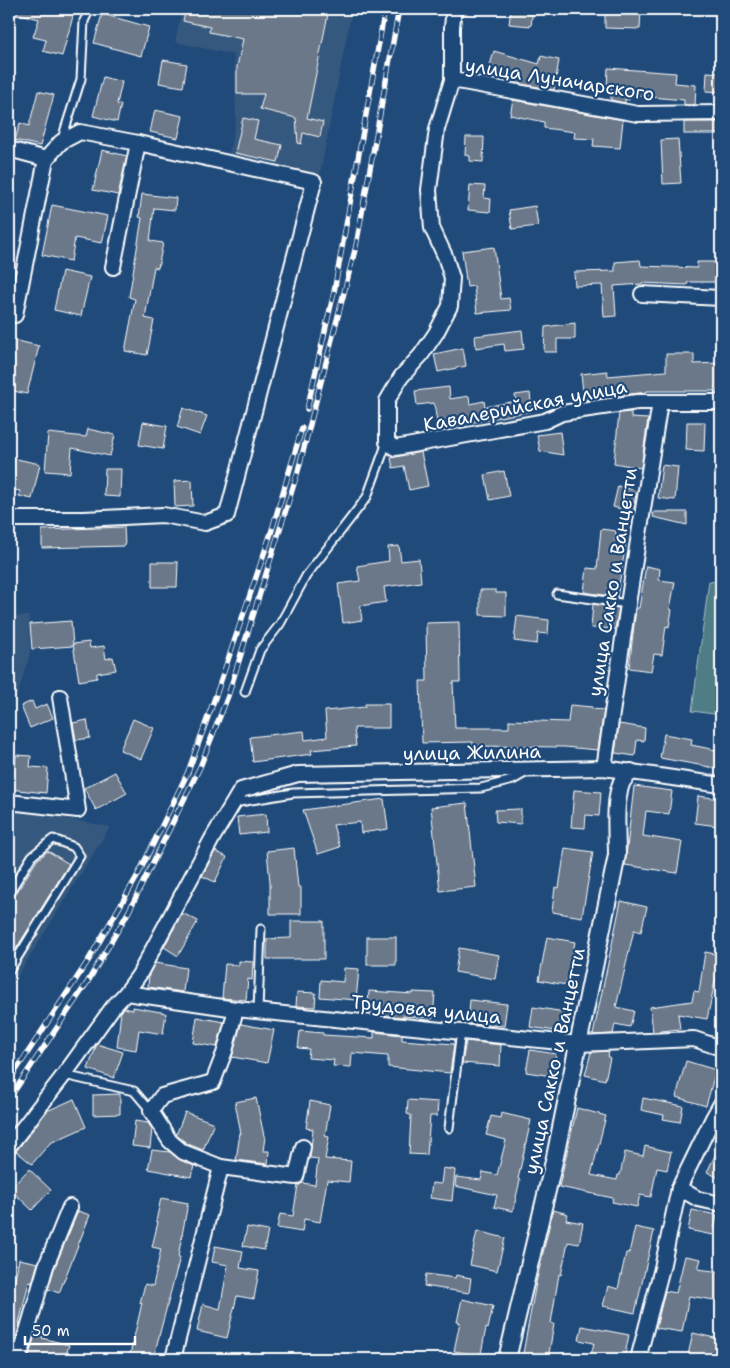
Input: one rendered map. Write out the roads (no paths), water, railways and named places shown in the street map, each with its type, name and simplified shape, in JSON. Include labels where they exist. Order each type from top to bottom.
[{"type":"street","name":"улица Луначарского","points":[[391,445],[387,401],[401,377],[421,355],[436,333],[450,306],[452,278],[445,256],[432,228],[429,190],[438,129],[452,80],[454,9]]},
{"type":"street","name":"улица Луначарского","points":[[452,80],[638,114],[721,113]]},
{"type":"street","points":[[9,519],[163,516],[205,523],[227,516],[314,182],[80,132],[61,142],[46,159],[15,315]]},
{"type":"street","points":[[113,267],[138,143]]},
{"type":"street","points":[[9,149],[46,159]]},
{"type":"street","points":[[642,294],[721,298]]},
{"type":"street","name":"Кавалерийская улица","points":[[391,445],[545,421],[562,413],[637,402],[721,402]]},
{"type":"street","name":"улица Сакко и Ванцетти","points":[[604,768],[660,402]]},
{"type":"street","points":[[9,802],[78,810],[60,697]]},
{"type":"street","name":"улица Жилина","points":[[9,1146],[139,975],[240,790],[298,774],[604,768],[721,785]]},
{"type":"street","name":"улица Сакко и Ванцетти","points":[[507,1359],[555,1157],[617,855],[620,785],[631,772]]},
{"type":"street","name":"Трудовая улица","points":[[126,993],[258,1011],[579,1044],[694,1040],[721,1048]]},
{"type":"street","points":[[236,1008],[225,1051],[213,1082],[162,1096],[150,1111],[170,1141],[183,1152],[221,1166],[296,1176],[303,1147]]},
{"type":"street","points":[[638,1359],[662,1268],[679,1188],[721,1104]]},
{"type":"street","points":[[173,1359],[221,1166]]},
{"type":"street","points":[[679,1188],[698,1199],[721,1204]]},
{"type":"street","points":[[19,1359],[46,1266],[70,1207]]},
{"type":"lane","points":[[61,142],[81,79],[84,21],[90,9]]},
{"type":"lane","points":[[246,692],[260,650],[280,624],[306,576],[367,497],[391,445]]},
{"type":"lane","points":[[557,594],[628,604]]},
{"type":"lane","points":[[9,893],[32,856],[53,838],[74,847],[80,856],[9,971]]},
{"type":"lane","points":[[258,1011],[262,928]]},
{"type":"lane","points":[[449,1128],[461,1032]]},
{"type":"lane","points":[[64,1075],[134,1091],[150,1111]]},
{"type":"railway","points":[[307,409],[334,292],[385,9]]},
{"type":"railway","points":[[9,1099],[87,983],[129,911],[200,767],[228,696],[298,471],[356,246],[399,9]]},
{"type":"railway","points":[[9,1081],[88,961],[138,875],[188,772],[271,533],[302,428]]}]
